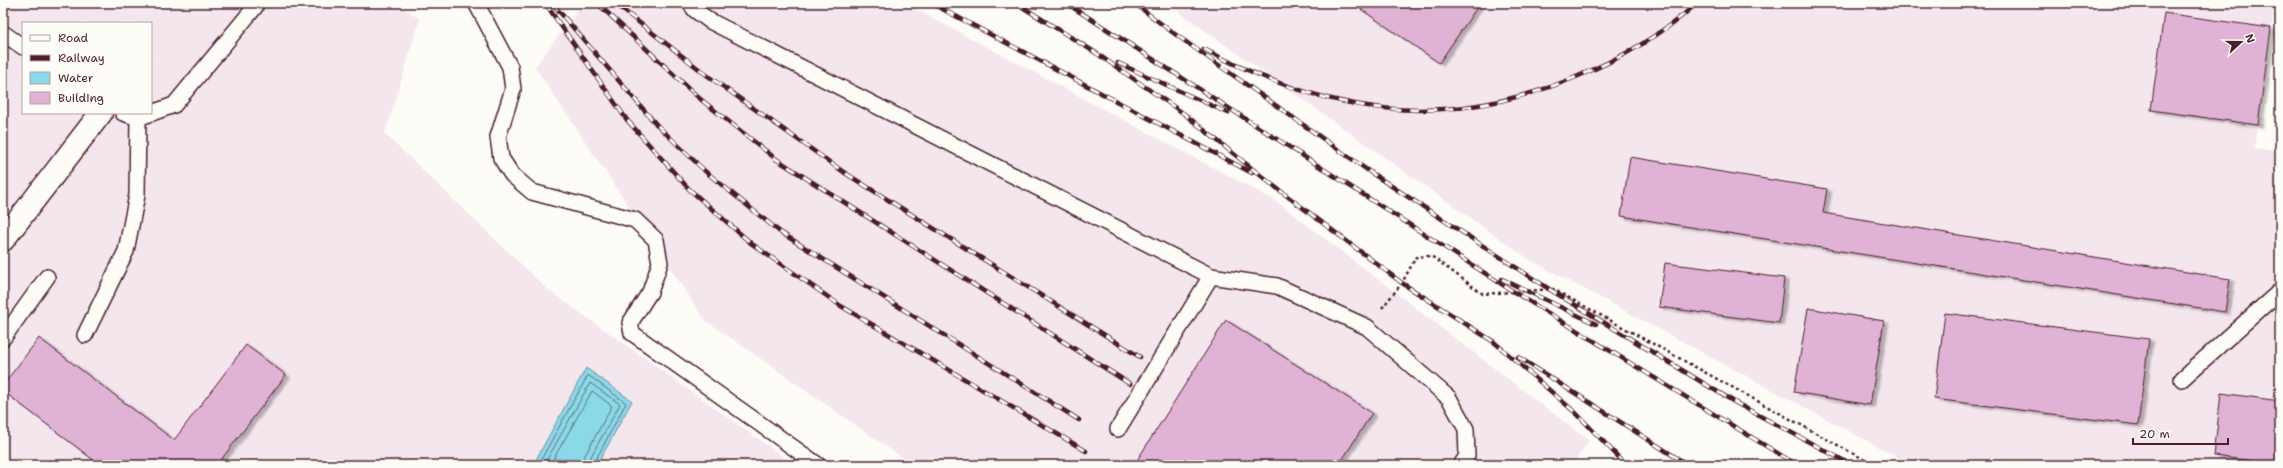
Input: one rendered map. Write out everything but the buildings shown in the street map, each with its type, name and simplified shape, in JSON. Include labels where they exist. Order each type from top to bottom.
[{"type":"street","points":[[3,240],[100,114]]},
{"type":"lane","points":[[476,3],[510,67],[514,89],[498,137],[501,158],[512,175],[532,192],[635,220],[656,240],[660,263],[650,292],[630,323],[632,334],[818,465]]},
{"type":"lane","points":[[690,3],[710,21],[1211,276],[1277,286],[1367,327],[1449,398],[1466,429],[1467,456],[1461,465]]},
{"type":"lane","points":[[152,113],[174,105],[256,4]]},
{"type":"lane","points":[[3,32],[22,46]]},
{"type":"lane","points":[[126,114],[138,118],[149,114]]},
{"type":"lane","points":[[85,335],[126,251],[137,195],[138,118]]},
{"type":"lane","points":[[1118,429],[1211,276]]},
{"type":"lane","points":[[3,338],[47,277]]},
{"type":"lane","points":[[2182,379],[2280,291]]},
{"type":"path","points":[[1367,327],[1402,283],[1416,257],[1431,256],[1483,294],[1553,289],[1874,465]]},
{"type":"shaded area","points":[[3,3],[395,3],[420,19],[385,134],[547,289],[795,465],[3,465]]},
{"type":"shaded area","points":[[583,3],[904,3],[1276,201],[1589,441],[1572,465],[913,465],[705,320],[535,67]]},
{"type":"shaded area","points":[[1166,3],[2275,3],[2254,149],[2280,151],[2280,465],[1912,465],[1530,260]]},
{"type":"water","points":[[586,368],[632,401],[597,465],[533,465]]},
{"type":"railway","points":[[545,3],[627,120],[689,189],[752,244],[841,306],[1086,451]]},
{"type":"railway","points":[[552,3],[656,124],[706,172],[780,232],[1079,420]]},
{"type":"railway","points":[[597,3],[699,98],[776,159],[1130,384]]},
{"type":"railway","points":[[614,3],[708,76],[845,173],[1140,357]]},
{"type":"railway","points":[[931,3],[1252,173]]},
{"type":"railway","points":[[1016,3],[1096,53],[1183,113],[1270,183],[1402,283],[1494,342],[1577,414],[1626,465]]},
{"type":"railway","points":[[1066,3],[1514,292],[1797,465]]},
{"type":"railway","points":[[1134,3],[1172,32],[1370,172],[1549,289],[1736,403],[1852,465]]},
{"type":"railway","points":[[1204,49],[1250,71],[1296,89],[1341,101],[1387,108],[1432,110],[1479,105],[1527,94],[1576,77],[1609,62],[1655,36],[1670,26],[1697,3]]},
{"type":"railway","points":[[1118,63],[1228,113]]},
{"type":"railway","points":[[1502,279],[1596,324]]},
{"type":"railway","points":[[1518,357],[1688,465]]}]
